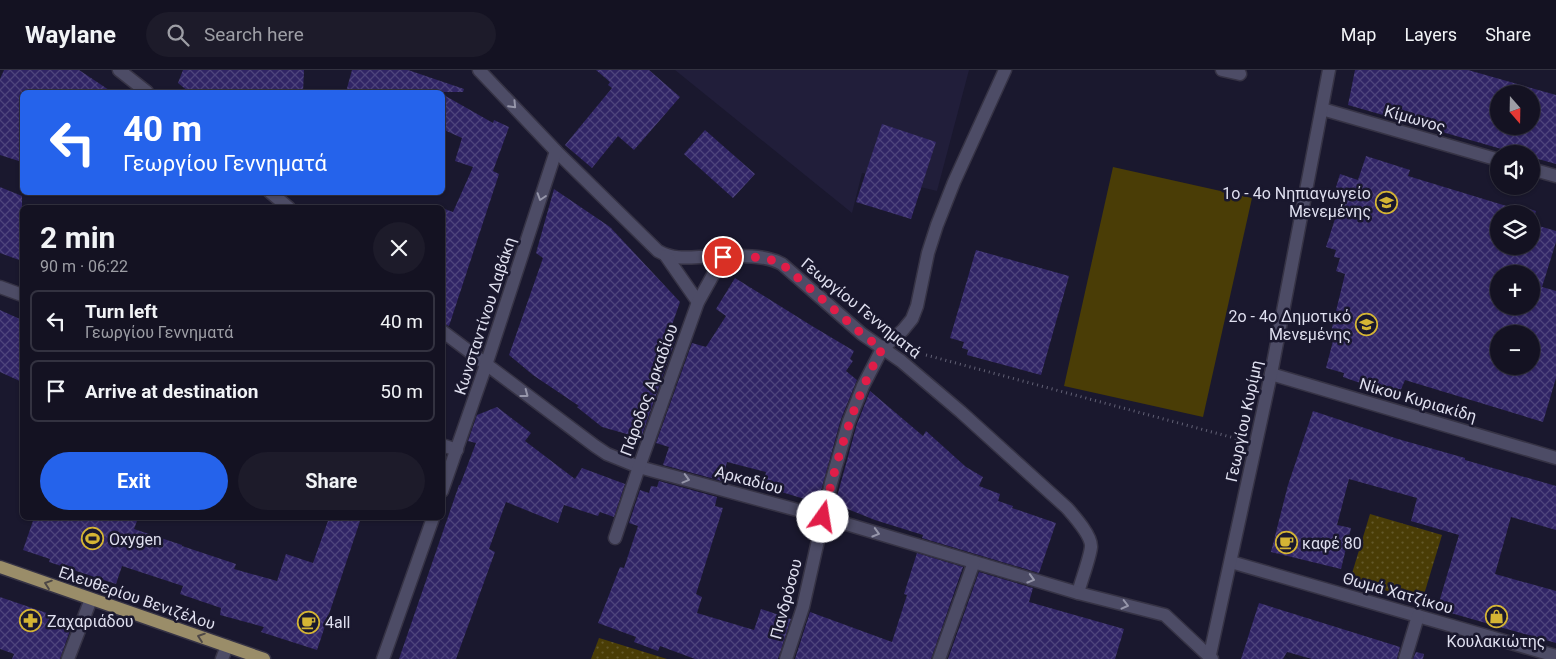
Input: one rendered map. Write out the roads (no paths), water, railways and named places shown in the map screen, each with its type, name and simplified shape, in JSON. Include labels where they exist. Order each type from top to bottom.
[{"type":"main road","name":"Ελευθερίου Βενιζέλου","points":[[0,567],[264,659]]},
{"type":"street","points":[[119,70],[144,90]]},
{"type":"street","points":[[479,70],[556,150],[658,251],[666,256],[698,302]]},
{"type":"street","name":"Πανδρόσου","points":[[786,659],[804,607],[831,483],[862,386],[882,349],[912,319],[917,306],[936,225],[1005,70]]},
{"type":"street","points":[[1222,70],[1240,74]]},
{"type":"street","name":"Γεωργίου Κυρίμη","points":[[1210,658],[1271,374],[1329,70]]},
{"type":"street","name":"Κίμωνος","points":[[1322,109],[1490,157]]},
{"type":"street","name":"Κωνσταντίνου Δαβάκη","points":[[445,483],[486,365],[556,150]]},
{"type":"street","points":[[1540,172],[1556,176]]},
{"type":"street","points":[[273,195],[285,205]]},
{"type":"street","name":"Γεωργίου Γεννηματά","points":[[666,256],[676,258],[766,258],[782,264],[862,334],[901,362],[968,418],[1074,515],[1088,536],[1091,546],[1078,592]]},
{"type":"street","name":"Πάροδος Αρκαδίου","points":[[615,538],[638,466],[698,302],[723,257]]},
{"type":"street","points":[[0,287],[20,294]]},
{"type":"street","name":"Αρκαδίου","points":[[445,333],[595,446],[618,459],[1078,592],[1165,615],[1210,658]]},
{"type":"street","name":"Νίκου Κυριακίδη","points":[[1271,374],[1556,458]]},
{"type":"street","points":[[445,446],[457,450]]},
{"type":"street","points":[[383,659],[432,520]]},
{"type":"street","points":[[939,659],[974,562]]},
{"type":"street","name":"Θωμά Χατζίκου","points":[[1231,562],[1556,656]]},
{"type":"street","points":[[68,659],[91,599]]},
{"type":"street","points":[[1405,659],[1418,616]]},
{"type":"street","points":[[222,659],[227,646]]},
{"type":"place","name":"1o - 4o Νηπιαγωγείο Μενεμένης","points":[[1387,202]]},
{"type":"place","name":"2o - 4o Δημοτικό Μενεμένης","points":[[1367,325]]},
{"type":"place","name":"Oxygen","points":[[93,539]]},
{"type":"place","name":"καφέ 80","points":[[1286,543]]},
{"type":"place","name":"Κουλακιώτης","points":[[1496,617]]},
{"type":"place","name":"Ζαχαριάδου","points":[[31,621]]},
{"type":"place","name":"4all","points":[[309,622]]}]
